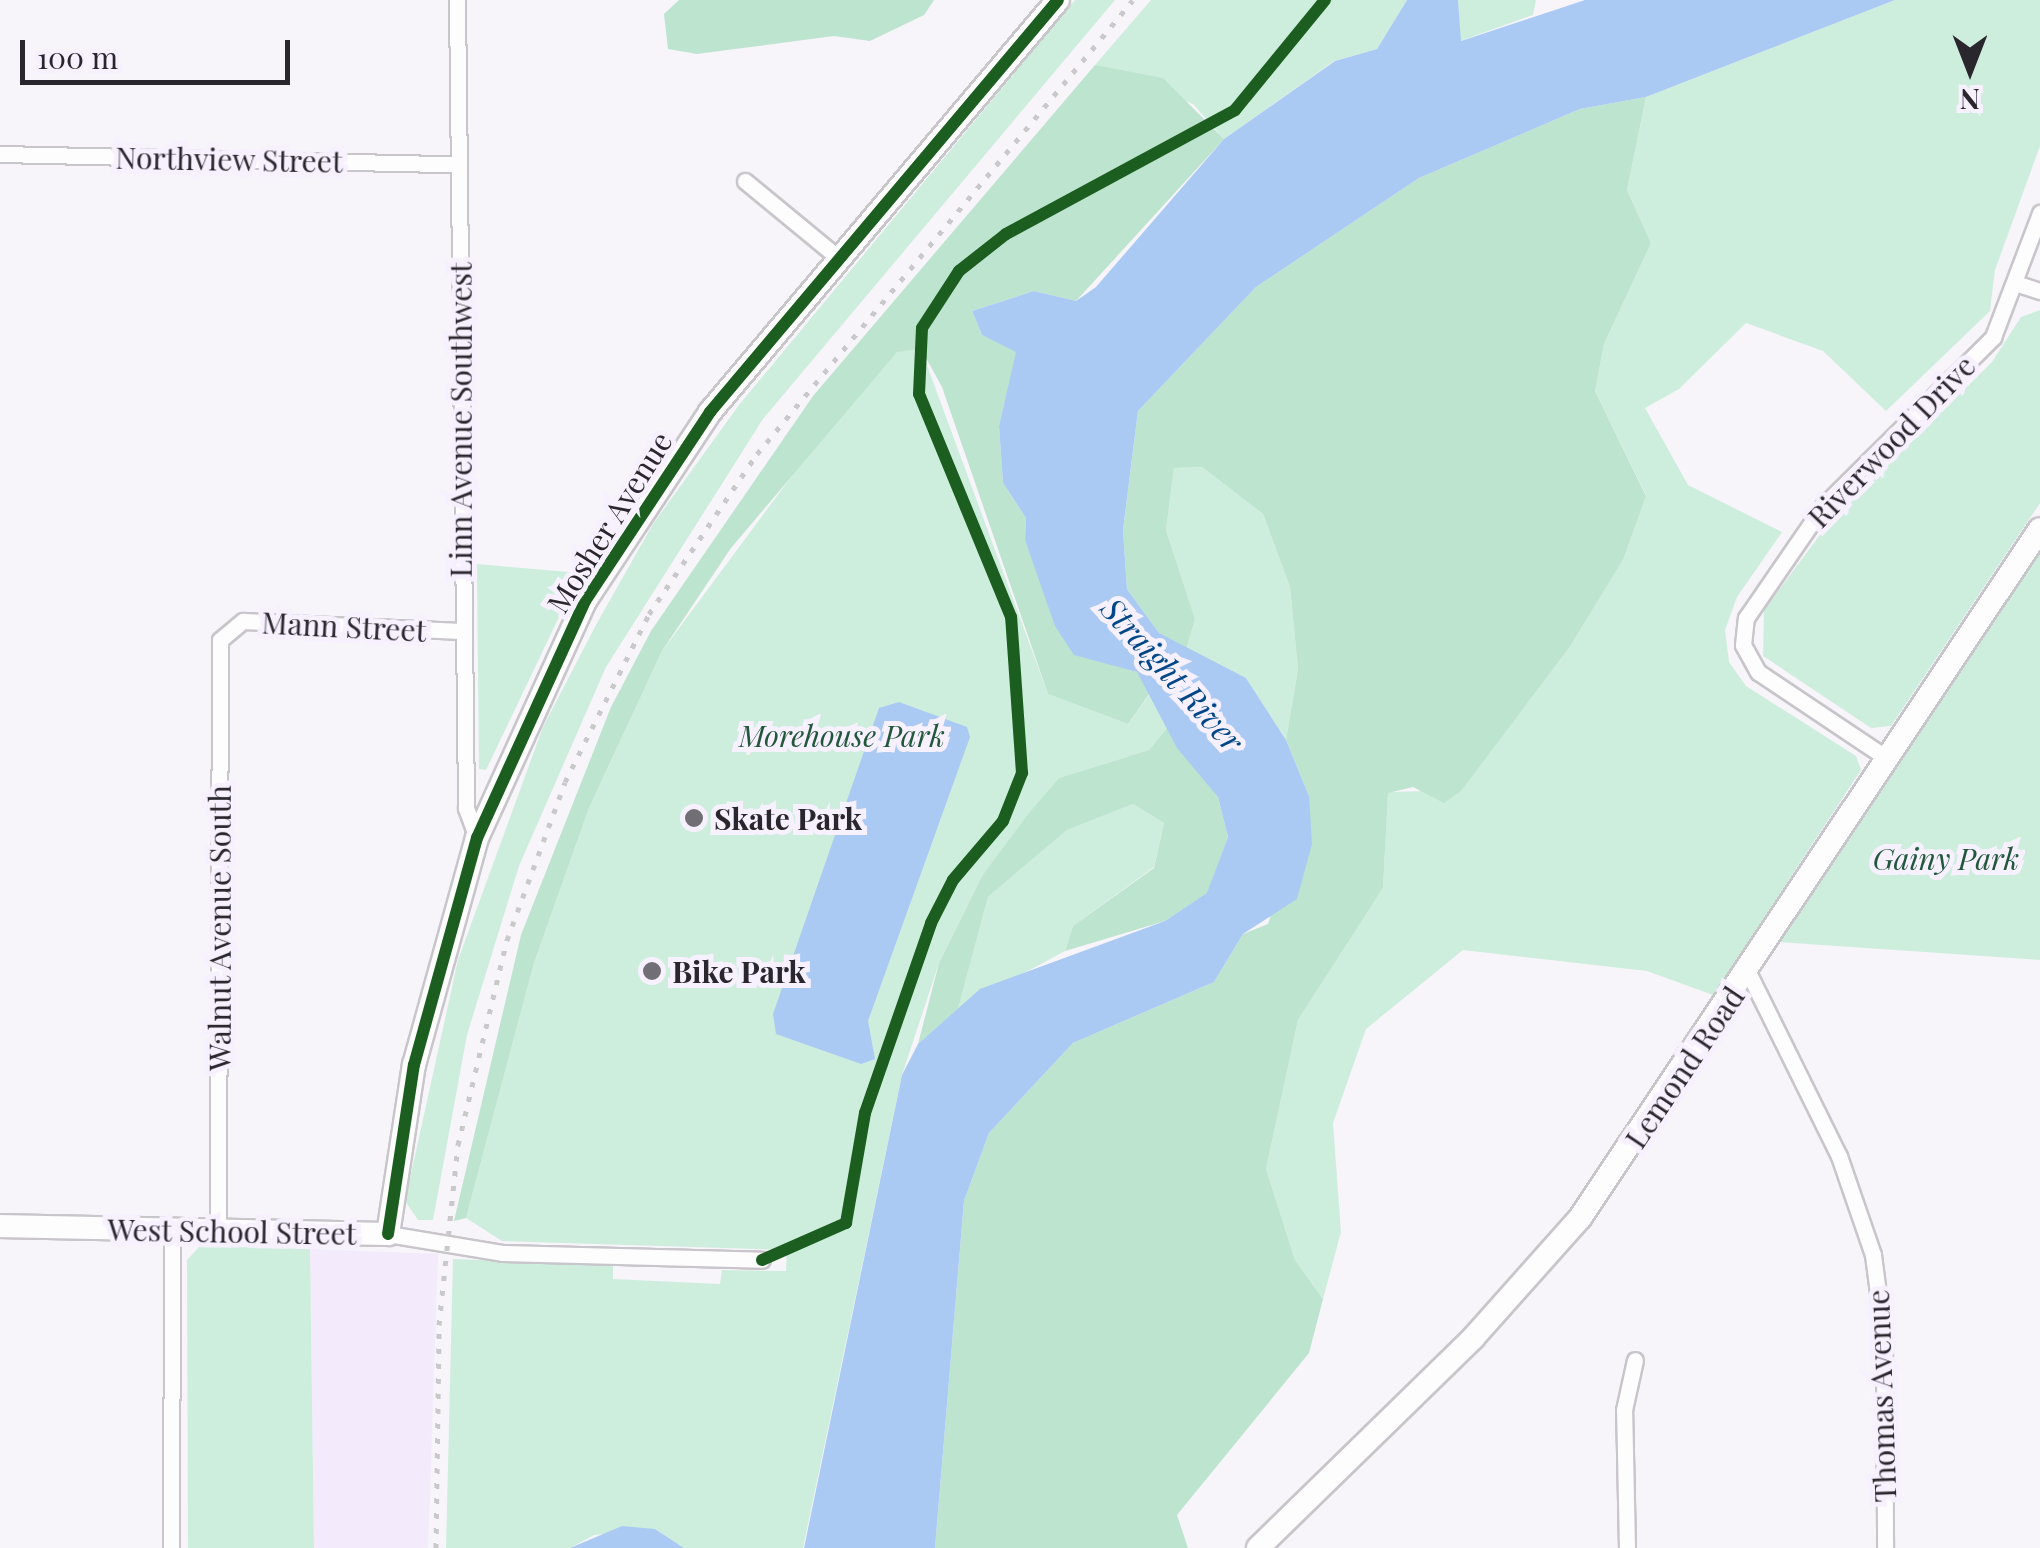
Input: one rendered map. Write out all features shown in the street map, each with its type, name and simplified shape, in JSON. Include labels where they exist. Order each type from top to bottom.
[{"type":"street","name":"Linn Avenue Southwest","points":[[457,0],[466,808],[478,838]]},
{"type":"street","name":"Mosher Avenue","points":[[388,1234],[414,1064],[478,838],[566,637],[624,536],[836,256],[1058,0]]},
{"type":"street","name":"Northview Street","points":[[0,154],[458,164]]},
{"type":"street","points":[[745,181],[836,256]]},
{"type":"street","name":"Riverwood Drive","points":[[1888,759],[1758,672],[1744,645],[1746,618],[1823,506],[1994,337],[2040,213]]},
{"type":"street","points":[[2014,283],[2040,292]]},
{"type":"street","name":"Lemond Road","points":[[1258,1548],[1548,1256],[1748,972],[2040,529]]},
{"type":"street","name":"Mann Street","points":[[226,626],[462,631]]},
{"type":"street","name":"Walnut Avenue South","points":[[218,1231],[226,626]]},
{"type":"street","name":"Thomas Avenue","points":[[1748,972],[1840,1156],[1872,1255],[1884,1338],[1885,1548]]},
{"type":"street","name":"West School Street","points":[[0,1226],[388,1234],[503,1253],[762,1260]]},
{"type":"street","points":[[170,1548],[172,1230]]},
{"type":"street","points":[[1627,1548],[1624,1410],[1636,1360]]},
{"type":"shaded area","points":[[310,1249],[438,1254],[428,1548],[314,1548]]},
{"type":"green space","points":[[679,0],[934,0],[924,15],[870,41],[834,36],[697,54],[668,49],[664,14]]},
{"type":"green space","points":[[1075,0],[1115,0],[763,419],[606,667],[519,866],[467,1035],[433,1220],[418,1220],[405,1201],[458,960],[543,727],[597,623],[653,524],[739,405]]},
{"type":"green space","points":[[1151,0],[1407,0],[1377,49],[1334,61],[1224,139],[1193,104],[1095,65]]},
{"type":"green space","points":[[1458,0],[1536,0],[1533,15],[1460,41]]},
{"type":"green space","points":[[1895,0],[2040,0],[2040,146],[1995,270],[1990,311],[1886,411],[1823,351],[1746,323],[1679,389],[1645,408],[1688,485],[1782,532],[1737,597],[1725,630],[1729,662],[1746,686],[1856,756],[1861,770],[1713,995],[1647,971],[1463,950],[1366,1029],[1333,1123],[1341,1232],[1323,1299],[1295,1260],[1266,1169],[1298,1020],[1383,888],[1388,792],[1461,790],[1569,648],[1623,560],[1646,495],[1595,391],[1604,344],[1651,243],[1627,190],[1646,97]]},
{"type":"green space","points":[[1095,65],[1163,78],[1224,139],[1076,301],[1034,291],[972,311],[982,335],[1017,351],[999,426],[1003,483],[1026,518],[1025,540],[1074,654],[1137,672],[1150,693],[1128,724],[1048,694],[942,387],[921,349],[897,352],[731,548],[662,651],[589,808],[534,963],[466,1218],[454,1221],[521,935],[611,707],[651,631],[813,396]]},
{"type":"green space","points":[[1646,97],[1627,190],[1651,243],[1604,344],[1595,391],[1646,496],[1623,560],[1569,648],[1461,791],[1444,803],[1413,787],[1388,793],[1383,888],[1298,1020],[1266,1169],[1295,1260],[1323,1299],[1309,1353],[1177,1515],[1188,1548],[935,1548],[964,1201],[989,1133],[1073,1043],[1214,982],[1243,934],[1268,924],[1309,796],[1286,740],[1298,669],[1290,587],[1263,514],[1202,467],[1174,468],[1166,530],[1195,619],[1186,650],[1159,633],[1127,589],[1123,530],[1138,411],[1256,287],[1419,178],[1580,109]]},
{"type":"green space","points":[[2040,310],[2040,503],[1891,726],[1871,728],[1763,656],[1764,610],[1825,528],[1992,362],[2021,317]]},
{"type":"green space","name":"Morehouse Park","points":[[921,349],[1048,694],[1128,724],[1150,694],[1167,728],[1149,750],[1059,778],[982,876],[939,963],[902,1075],[803,1548],[684,1548],[655,1529],[594,1535],[570,1548],[446,1548],[453,1259],[613,1265],[613,1279],[720,1284],[722,1270],[786,1271],[787,1250],[502,1241],[466,1218],[534,963],[589,808],[662,651],[817,442],[897,351]]},
{"type":"green space","points":[[1202,467],[1263,514],[1290,587],[1298,669],[1286,740],[1246,678],[1186,650],[1195,619],[1166,530],[1174,468]]},
{"type":"green space","name":"Gainy Park","points":[[2040,547],[2040,960],[1778,942]]},
{"type":"green space","points":[[477,564],[580,573],[486,770],[479,769]]},
{"type":"green space","points":[[1167,728],[1218,797],[1228,837],[1208,893],[1165,921],[1065,951],[1073,926],[1154,868],[1164,823],[1133,804],[1067,830],[988,897],[958,1009],[918,1044],[939,963],[982,876],[1029,813],[1059,778],[1149,750]]},
{"type":"green space","points":[[1133,804],[1164,823],[1154,867],[1073,926],[1065,951],[958,1009],[988,897],[1067,830]]},
{"type":"green space","points":[[200,1246],[310,1249],[314,1548],[188,1548],[187,1260]]},
{"type":"water","name":"Straight River","points":[[1407,0],[1458,0],[1461,41],[1585,0],[1895,0],[1646,97],[1580,109],[1419,178],[1256,287],[1138,411],[1123,530],[1127,589],[1159,633],[1246,678],[1286,740],[1309,796],[1312,844],[1297,899],[1243,934],[1214,982],[1073,1043],[989,1133],[964,1201],[935,1548],[804,1548],[902,1075],[918,1044],[980,989],[1165,921],[1207,893],[1228,837],[1218,797],[1177,748],[1137,672],[1074,655],[1055,626],[1025,540],[1026,518],[1003,483],[999,426],[1016,352],[982,335],[972,311],[1034,291],[1076,301],[1096,287],[1224,139],[1335,61],[1377,49]]},
{"type":"water","points":[[899,702],[967,727],[970,737],[868,1021],[875,1059],[861,1064],[776,1034],[773,1014],[879,708]]},
{"type":"water","points":[[622,1526],[655,1529],[684,1548],[570,1548]]},
{"type":"railway","points":[[436,1548],[439,1325],[458,1145],[507,940],[565,782],[649,614],[757,454],[1133,0]]},
{"type":"cycle path","points":[[388,1234],[414,1065],[477,838],[585,601],[710,412],[1058,0]]},
{"type":"cycle path","points":[[762,1260],[846,1223],[865,1113],[931,923],[953,880],[1003,821],[1022,773],[1011,617],[919,394],[922,328],[959,271],[1006,234],[1235,110],[1325,0]]},
{"type":"place","name":"Skate Park","points":[[694,818]]},
{"type":"place","name":"Bike Park","points":[[652,971]]}]
